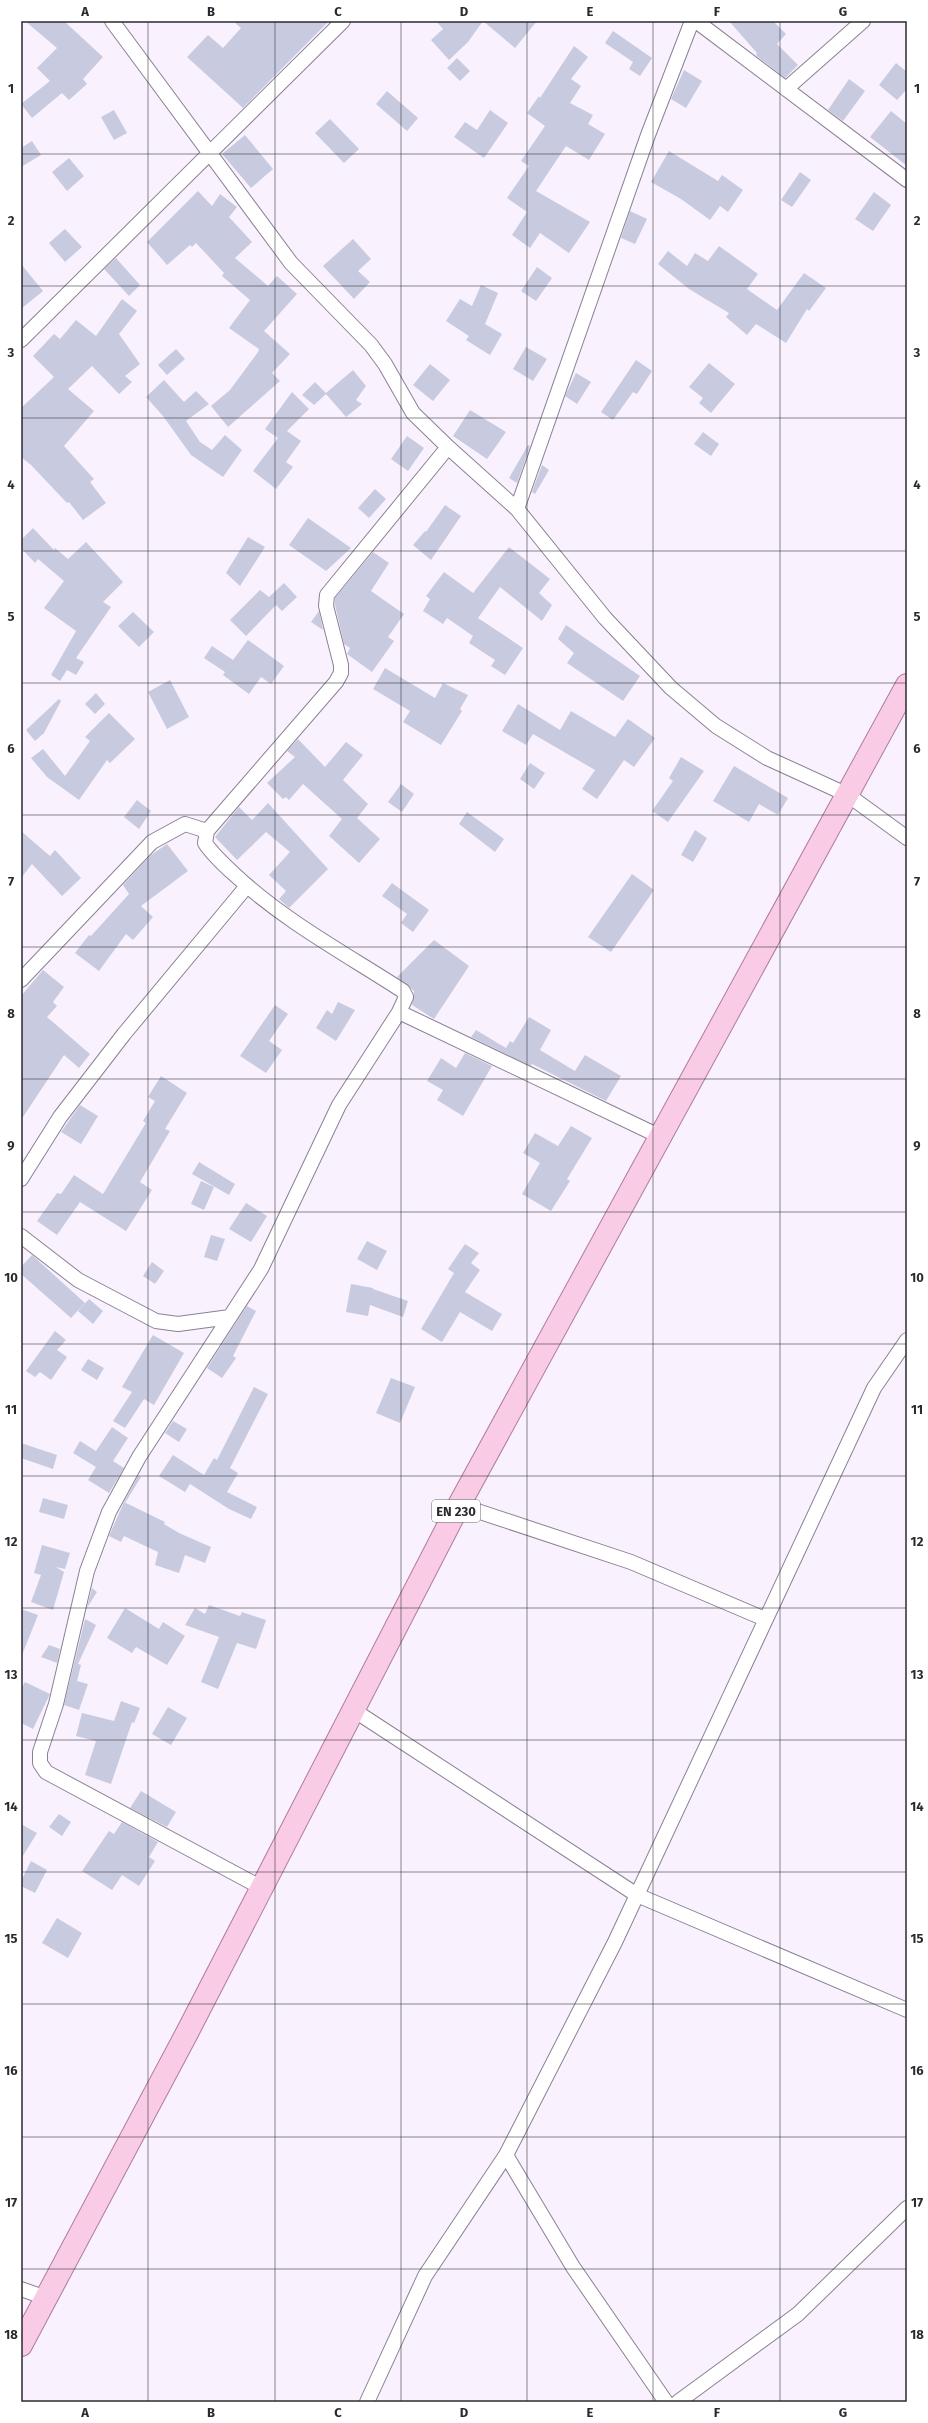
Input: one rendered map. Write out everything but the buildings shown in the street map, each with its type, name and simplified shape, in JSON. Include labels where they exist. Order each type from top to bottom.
[{"type":"main road","name":"EN 230","points":[[21,2345],[262,1888],[459,1505],[659,1136],[848,795],[907,685]]},
{"type":"street","points":[[112,21],[211,152],[291,263],[371,345],[386,364],[414,412],[448,448],[517,508],[605,618],[671,688],[716,726],[767,758],[848,795],[907,838]]},
{"type":"street","points":[[21,340],[343,21]]},
{"type":"street","points":[[517,508],[646,142],[692,21]]},
{"type":"street","points":[[696,21],[907,180]]},
{"type":"street","points":[[786,88],[862,21]]},
{"type":"street","points":[[262,1888],[46,1772],[40,1763],[40,1752],[56,1704],[86,1571],[109,1512],[138,1457],[261,1269],[339,1105],[399,1012],[406,997],[403,991],[292,920],[247,886],[212,853],[205,843],[207,831],[336,682],[341,672],[341,665],[326,606],[328,596],[448,448]]},
{"type":"street","points":[[21,980],[152,842],[185,824],[207,831]]},
{"type":"street","points":[[21,1179],[60,1116],[124,1034],[247,886]]},
{"type":"street","points":[[399,1012],[659,1136]]},
{"type":"street","points":[[21,1236],[78,1280],[156,1321],[178,1324],[230,1317]]},
{"type":"street","points":[[367,2402],[425,2276],[506,2155],[637,1895],[874,1388],[907,1340]]},
{"type":"street","points":[[459,1505],[631,1562],[765,1619]]},
{"type":"street","points":[[354,1711],[637,1895],[907,2010]]},
{"type":"street","points":[[506,2155],[573,2267],[666,2402]]},
{"type":"street","points":[[678,2402],[798,2314],[907,2208]]},
{"type":"street","points":[[21,2289],[46,2298]]}]
